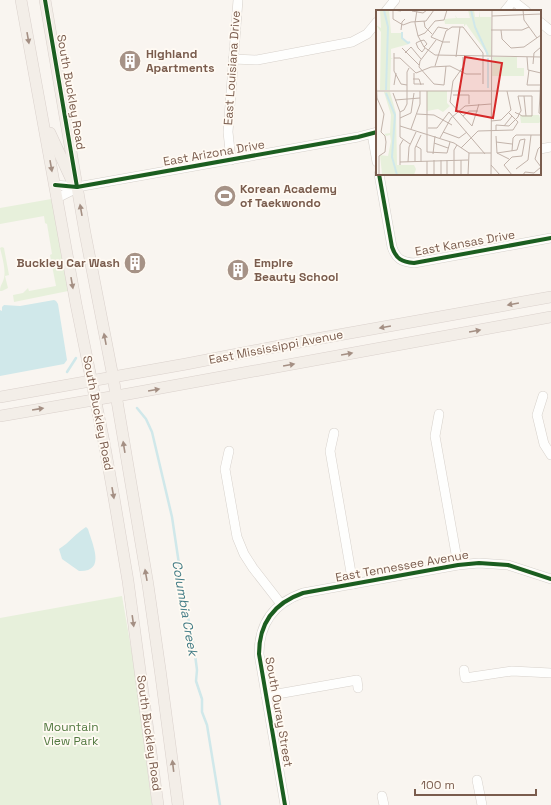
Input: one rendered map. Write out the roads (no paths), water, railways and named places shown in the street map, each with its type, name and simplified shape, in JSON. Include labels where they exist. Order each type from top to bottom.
[{"type":"main road","name":"South Buckley Road","points":[[21,0],[76,304],[96,400],[128,581],[158,805]]},
{"type":"main road","name":"South Buckley Road","points":[[45,0],[77,188],[113,377],[148,585],[178,805]]},
{"type":"main road","points":[[42,117],[70,177],[77,188]]},
{"type":"main road","name":"East Mississippi Avenue","points":[[0,397],[186,364],[305,340],[551,297]]},
{"type":"main road","name":"East Mississippi Avenue","points":[[0,416],[96,400],[551,317]]},
{"type":"street","name":"East Louisiana Drive","points":[[231,160],[228,132],[238,0]]},
{"type":"street","points":[[387,10],[394,0]]},
{"type":"street","points":[[506,10],[513,0],[525,10]]},
{"type":"street","points":[[233,59],[257,60],[345,44],[361,38],[376,23]]},
{"type":"street","points":[[541,23],[551,31]]},
{"type":"street","name":"East Arizona Drive","points":[[57,198],[77,188],[374,133]]},
{"type":"street","points":[[374,133],[376,152]]},
{"type":"street","points":[[541,149],[551,147]]},
{"type":"street","name":"East Kansas Drive","points":[[379,175],[392,247],[396,256],[400,260],[414,263],[551,238]]},
{"type":"street","name":"East Arizona Drive","points":[[55,185],[77,188]]},
{"type":"street","points":[[543,396],[537,415],[544,444],[551,455]]},
{"type":"street","points":[[439,414],[435,436],[458,565]]},
{"type":"street","points":[[334,433],[330,451],[353,584]]},
{"type":"street","points":[[229,451],[225,469],[237,537],[244,554],[253,568],[281,604]]},
{"type":"street","name":"East Tennessee Avenue","points":[[281,604],[294,596],[303,593],[458,565],[479,563],[508,566],[551,579]]},
{"type":"street","name":"South Ouray Street","points":[[281,604],[269,616],[264,627],[259,645],[259,654],[285,805]]},
{"type":"street","points":[[464,670],[465,678],[512,670],[551,673]]},
{"type":"street","points":[[266,696],[357,680],[358,688]]},
{"type":"street","points":[[477,780],[482,805]]},
{"type":"water","points":[[54,300],[58,304],[67,360],[64,364],[0,376],[0,310],[2,311],[2,307],[4,305],[20,306]]},
{"type":"water","points":[[86,527],[88,529],[96,557],[95,563],[92,567],[87,570],[79,571],[62,559],[59,549]]},
{"type":"waterway","name":"Columbia Creek","points":[[67,372],[76,358]]},
{"type":"waterway","name":"Columbia Creek","points":[[137,408],[146,419],[152,432],[172,517],[179,564],[180,584],[194,647],[197,670],[196,681],[202,699],[202,712],[207,725],[220,805]]},
{"type":"place","name":"Highland Apartments","points":[[130,61]]},
{"type":"place","name":"Korean Academy of Taekwondo","points":[[225,196]]},
{"type":"place","name":"Buckley Car Wash","points":[[135,263]]},
{"type":"place","name":"Empire Beauty School","points":[[238,270]]},
{"type":"park label","name":"Mountain View Park","points":[[71,734]]}]
